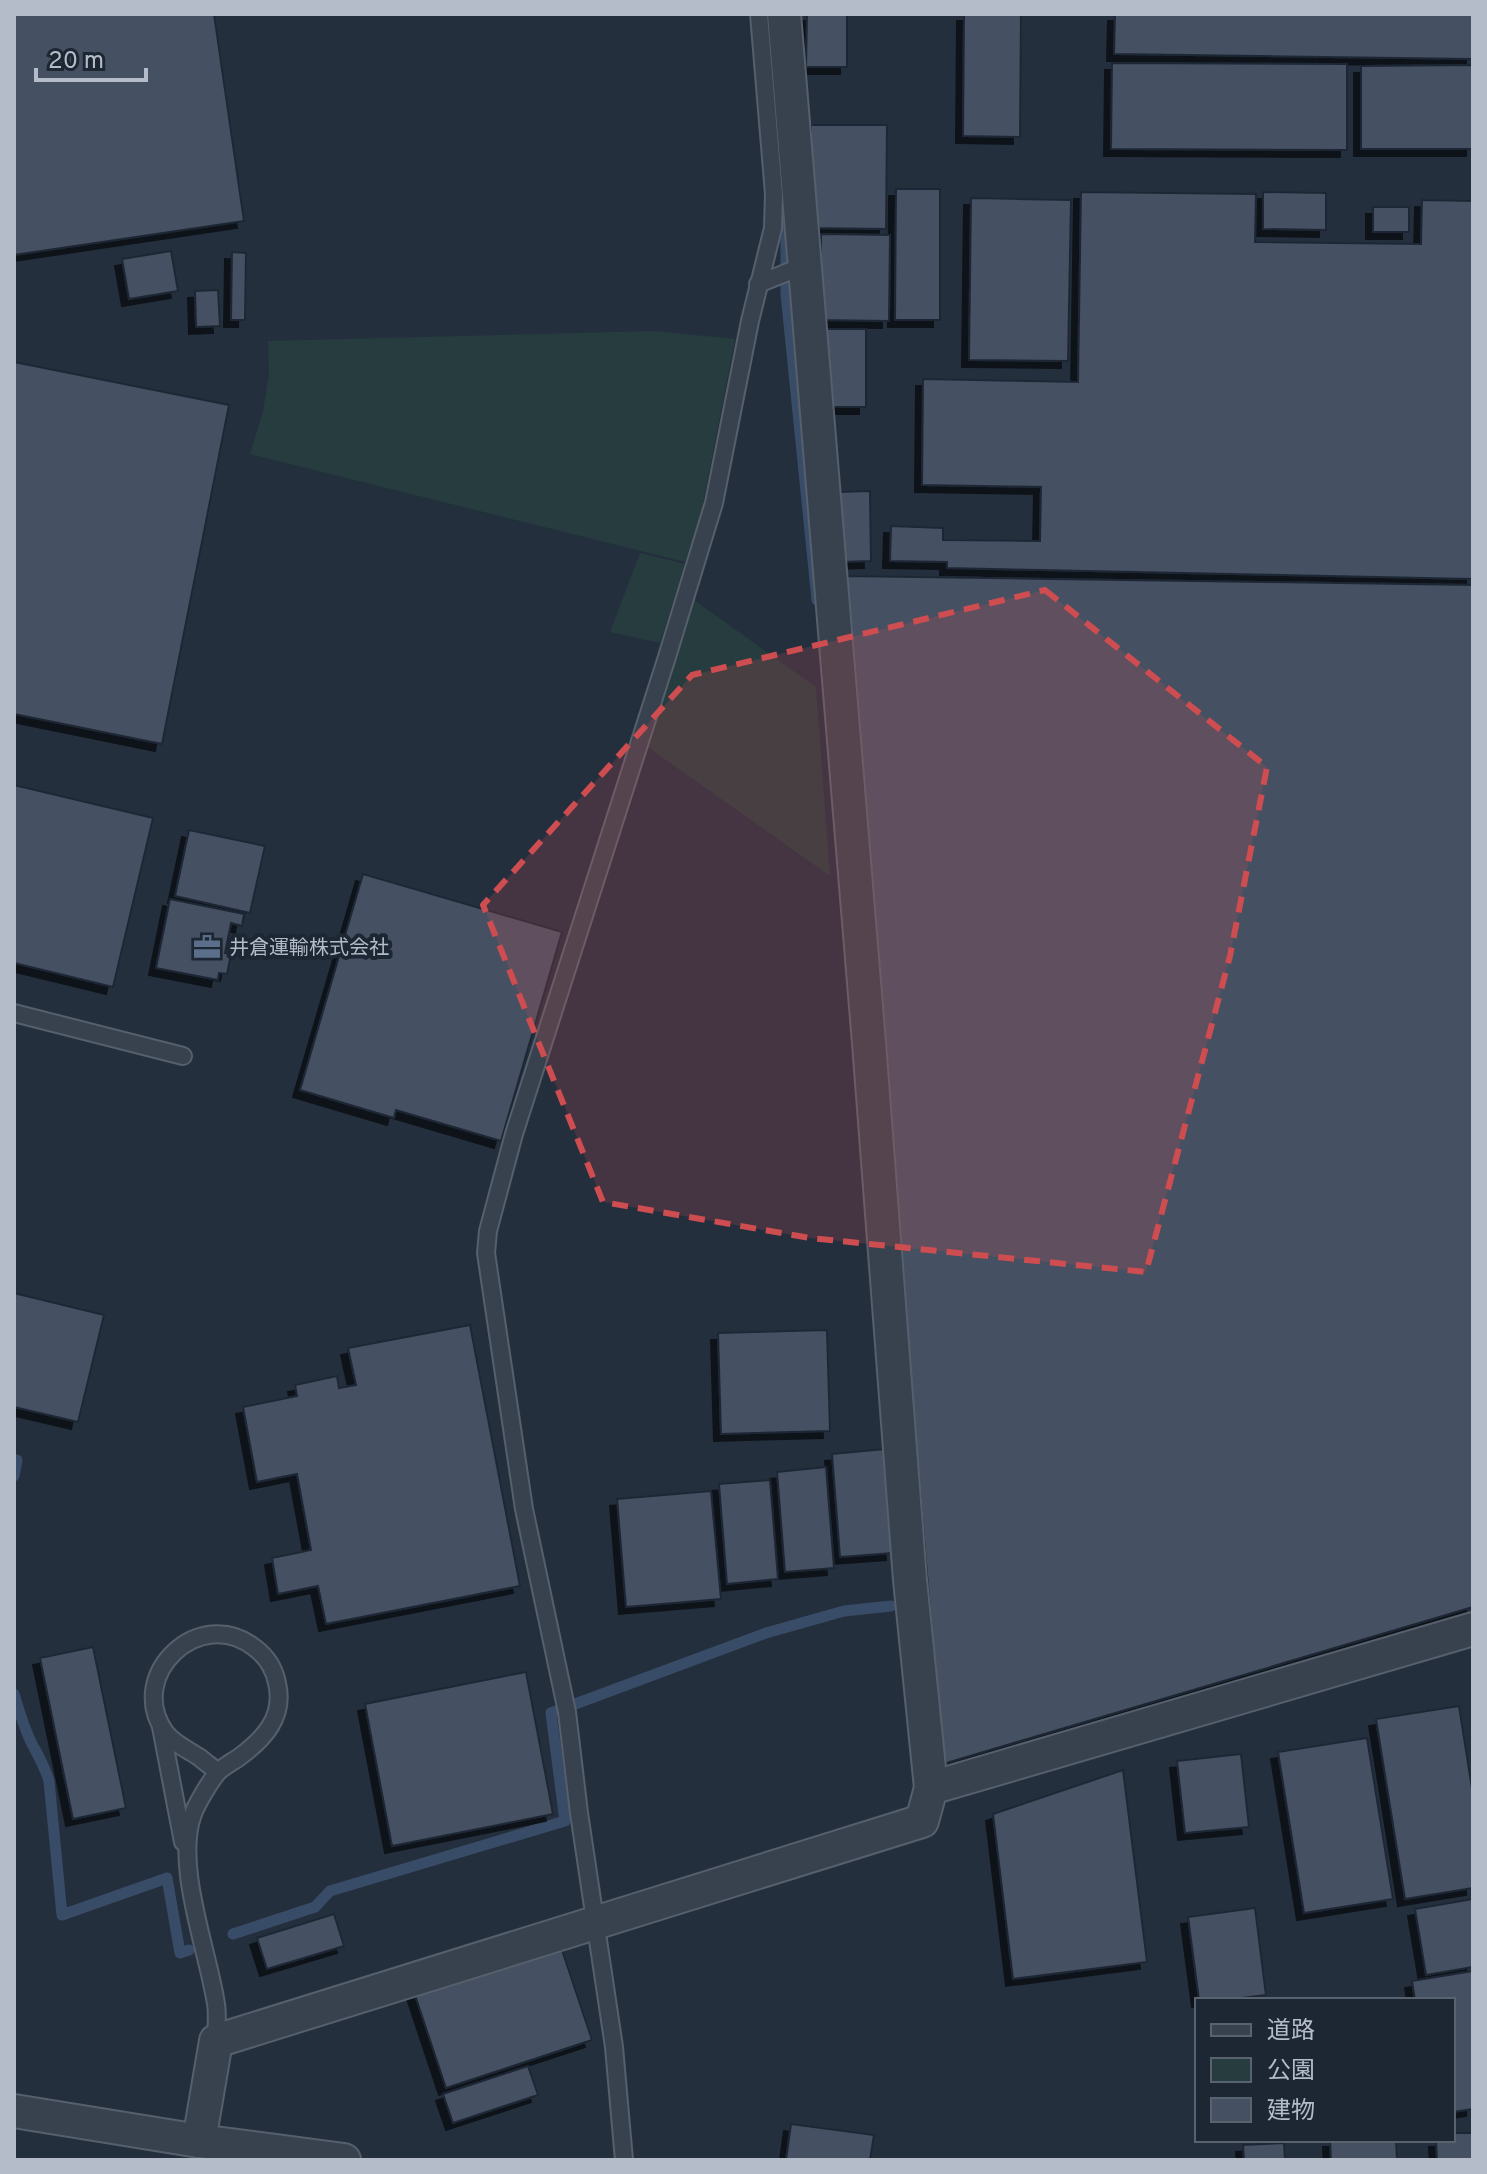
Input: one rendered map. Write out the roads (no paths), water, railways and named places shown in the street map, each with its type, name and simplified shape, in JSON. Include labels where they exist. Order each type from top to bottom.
[{"type":"street","points":[[199,2141],[216,2041],[922,1821],[931,1788],[910,1580],[869,1043],[792,271],[784,14]]},
{"type":"street","points":[[931,1788],[1473,1629]]},
{"type":"street","points":[[14,2111],[199,2141],[344,2160]]},
{"type":"lane","points":[[624,2160],[614,2047],[566,1708],[524,1509],[486,1253],[488,1231],[514,1134],[714,503],[758,284],[773,228],[774,194],[759,14]]},
{"type":"lane","points":[[758,284],[792,271]]},
{"type":"lane","points":[[14,1013],[183,1056]]},
{"type":"lane","points":[[188,1867],[187,1838],[194,1812],[218,1772],[264,1737],[277,1713],[278,1686],[274,1672],[261,1653],[240,1638],[227,1635],[215,1634],[189,1640],[169,1657],[158,1676],[155,1702],[160,1721],[188,1867],[217,2008],[216,2041]]},
{"type":"lane","points":[[160,1721],[165,1732],[179,1746],[197,1755],[218,1772]]},
{"type":"waterway","points":[[776,111],[786,243],[786,294],[817,600]]},
{"type":"waterway","points":[[14,1460],[17,1460],[14,1476]]},
{"type":"waterway","points":[[233,1934],[315,1907],[330,1891],[565,1821],[551,1713],[766,1633],[844,1611],[891,1606]]},
{"type":"waterway","points":[[14,1694],[49,1781],[62,1915],[167,1878],[180,1953],[189,1950]]},
{"type":"place","name":"井倉運輸株式会社","points":[[207,947]]}]
